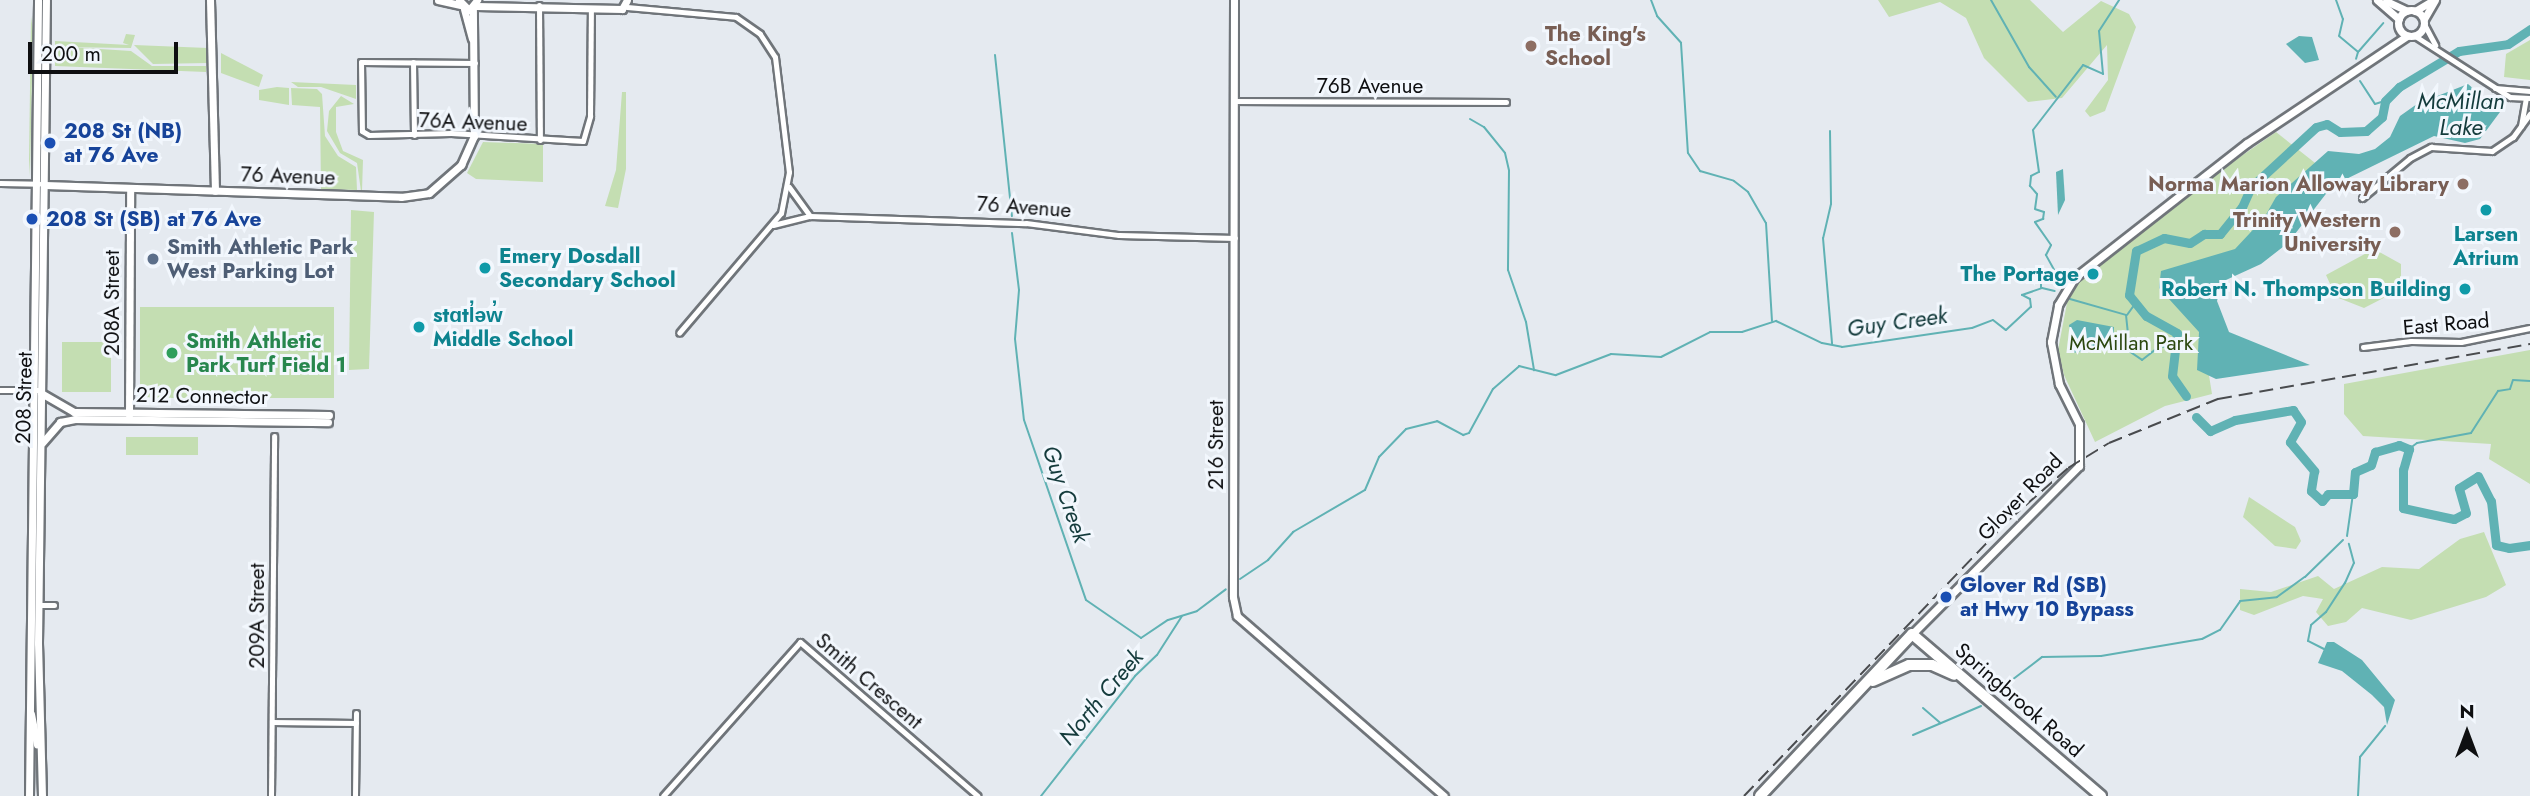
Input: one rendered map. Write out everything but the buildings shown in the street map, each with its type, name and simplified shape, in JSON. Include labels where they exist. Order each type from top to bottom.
[{"type":"highway","name":"Glover Road","points":[[1760,796],[1912,634]]},
{"type":"highway","name":"Springbrook Road","points":[[1912,634],[2101,796]]},
{"type":"highway","points":[[1864,687],[1895,669],[1922,665],[1942,669],[1976,688]]},
{"type":"main road","name":"208 Street","points":[[38,0],[41,184]]},
{"type":"main road","name":"208 Street","points":[[29,796],[46,0]]},
{"type":"main road","points":[[210,0],[213,23],[215,191]]},
{"type":"main road","points":[[213,23],[216,0]]},
{"type":"main road","points":[[438,0],[468,5],[494,1],[591,8],[627,4]]},
{"type":"main road","name":"216 Street","points":[[1234,0],[1233,597],[1237,616],[1444,796]]},
{"type":"main road","points":[[2377,0],[2411,36],[2424,22],[2434,0]]},
{"type":"main road","points":[[2384,0],[2411,11],[2424,22]]},
{"type":"main road","points":[[2411,11],[2434,0]]},
{"type":"main road","points":[[468,5],[475,63],[474,136]]},
{"type":"main road","name":"Glover Road","points":[[2384,49],[2399,23],[2411,11]]},
{"type":"main road","name":"Glover Road","points":[[1912,634],[2079,466],[2079,424],[2057,377],[2050,342],[2058,305],[2074,278],[2162,206],[2384,49],[2411,36]]},
{"type":"main road","name":"76 Avenue","points":[[41,184],[420,196],[436,189],[461,165],[474,136]]},
{"type":"main road","name":"208A Street","points":[[129,415],[130,188]]},
{"type":"main road","name":"208 Street","points":[[38,391],[41,444],[38,605],[40,796]]},
{"type":"main road","points":[[38,391],[74,415],[60,422],[41,444]]},
{"type":"main road","name":"212 Connector","points":[[74,415],[329,419]]},
{"type":"main road","points":[[29,707],[38,745],[40,796]]},
{"type":"street","points":[[627,4],[665,11],[736,17],[760,34],[775,57],[789,187],[773,225],[680,333]]},
{"type":"street","points":[[539,5],[540,140]]},
{"type":"street","name":"76A Avenue","points":[[413,62],[361,62],[363,132],[583,141],[590,116],[591,8]]},
{"type":"street","points":[[2424,22],[2436,45]]},
{"type":"street","points":[[2411,36],[2436,45],[2510,97],[2528,98],[2521,126]]},
{"type":"street","points":[[414,135],[413,62],[475,63]]},
{"type":"street","points":[[2494,88],[2530,91]]},
{"type":"street","name":"76B Avenue","points":[[1234,101],[1506,102]]},
{"type":"street","points":[[2362,198],[2410,158],[2431,147],[2492,151],[2521,126],[2530,114]]},
{"type":"street","name":"76 Avenue","points":[[0,183],[41,184]]},
{"type":"street","points":[[789,187],[810,216]]},
{"type":"street","name":"76 Avenue","points":[[773,225],[810,216],[1026,223],[1119,235],[1235,238]]},
{"type":"street","name":"East Road","points":[[2364,347],[2411,341],[2461,342],[2530,328]]},
{"type":"street","points":[[0,390],[38,391]]},
{"type":"street","name":"209A Street","points":[[271,796],[274,436]]},
{"type":"street","points":[[38,605],[54,605]]},
{"type":"street","name":"Smith Crescent","points":[[663,796],[800,642],[978,796]]},
{"type":"street","points":[[355,796],[356,713]]},
{"type":"street","points":[[272,722],[356,723]]},
{"type":"green space","points":[[1878,0],[2030,0],[2063,32],[2101,1],[2129,14],[2136,27],[2105,111],[2090,117],[2085,111],[2108,80],[2107,45],[2062,98],[2028,102],[1984,58],[1966,18],[1940,2],[1889,17]]},
{"type":"green space","points":[[31,16],[33,32],[30,176],[29,160]]},
{"type":"green space","points":[[126,34],[135,35],[131,48],[55,47],[55,41],[129,45],[123,43]]},
{"type":"green space","points":[[2530,40],[2530,80],[2504,77],[2506,54]]},
{"type":"green space","points":[[134,45],[208,48],[208,63],[153,64]]},
{"type":"green space","points":[[69,47],[131,51],[152,66],[206,66],[206,72],[55,66],[55,50]]},
{"type":"green space","points":[[221,53],[263,75],[259,87],[221,73]]},
{"type":"green space","points":[[291,82],[356,85],[356,99],[321,87],[298,87]]},
{"type":"green space","points":[[289,88],[289,105],[259,100],[259,90]]},
{"type":"green space","points":[[291,88],[317,89],[322,94],[325,136],[338,156],[356,167],[357,190],[321,189],[320,107],[292,105]]},
{"type":"green space","points":[[622,92],[626,92],[626,169],[618,208],[605,206],[616,170]]},
{"type":"green space","points":[[341,96],[354,104],[336,107],[336,132],[343,151],[363,160],[362,191],[373,194],[326,192],[361,191],[357,163],[340,153],[327,131],[329,111]]},
{"type":"green space","name":"McMillan Park","points":[[2276,132],[2324,170],[2196,295],[2212,394],[2165,406],[2095,442],[2064,375],[2058,350],[2067,303],[2079,281],[2152,218]]},
{"type":"green space","points":[[483,142],[543,144],[543,182],[476,179],[467,173]]},
{"type":"green space","points":[[351,210],[374,212],[369,369],[349,370]]},
{"type":"green space","points":[[2374,249],[2401,264],[2401,278],[2407,286],[2364,308],[2336,297],[2326,275]]},
{"type":"green space","points":[[140,307],[334,307],[334,398],[140,398]]},
{"type":"green space","points":[[62,342],[111,342],[111,392],[62,392]]},
{"type":"green space","points":[[2530,350],[2530,484],[2489,459],[2491,444],[2363,436],[2344,414],[2344,384]]},
{"type":"green space","points":[[126,437],[198,437],[198,455],[126,455]]},
{"type":"green space","points":[[2249,497],[2295,527],[2301,541],[2296,549],[2275,546],[2243,517]]},
{"type":"green space","points":[[2484,532],[2506,585],[2486,597],[2411,620],[2362,608],[2346,622],[2328,626],[2316,612],[2323,599],[2303,596],[2254,615],[2240,610],[2240,589],[2271,592],[2318,576],[2334,589],[2382,567],[2419,569],[2460,539]]},
{"type":"water","points":[[2299,36],[2312,37],[2319,60],[2305,63],[2286,44]]},
{"type":"water","name":"McMillan Lake","points":[[2468,84],[2500,112],[2480,139],[2465,143],[2434,136],[2332,186],[2288,243],[2261,264],[2226,280],[2220,289],[2217,301],[2229,332],[2310,365],[2216,379],[2197,370],[2199,332],[2159,288],[2161,271],[2235,249],[2264,218],[2276,197],[2328,151],[2359,154],[2375,149],[2390,137],[2400,116],[2417,104]]},
{"type":"water","points":[[2063,169],[2065,200],[2058,215],[2056,172]]},
{"type":"water","points":[[2077,320],[2114,327],[2113,345],[2073,353],[2069,325]]},
{"type":"water","points":[[2327,642],[2334,642],[2362,660],[2395,700],[2387,725],[2384,707],[2372,695],[2342,671],[2318,663]]},
{"type":"waterway","points":[[1651,0],[1657,16],[1681,43],[1688,153],[1700,171],[1734,181],[1748,192],[1766,223],[1772,321]]},
{"type":"waterway","points":[[1991,0],[2029,67],[2056,97]]},
{"type":"waterway","name":"Guy Creek","points":[[2041,288],[2041,275],[2057,275],[2046,255],[2051,245],[2035,222],[2043,219],[2044,212],[2035,209],[2037,194],[2030,186],[2031,176],[2039,172],[2033,130],[2083,65],[2103,74],[2099,31],[2119,0]]},
{"type":"waterway","points":[[2336,0],[2343,19],[2339,36],[2358,52],[2356,59]]},
{"type":"waterway","points":[[2359,51],[2383,23]]},
{"type":"waterway","points":[[2186,396],[2172,376],[2177,333],[2146,316],[2129,295],[2136,251],[2164,238],[2190,243],[2204,234],[2220,234],[2242,207],[2251,187],[2316,127],[2327,124],[2340,132],[2366,131],[2382,117],[2385,101],[2399,87],[2459,51],[2508,44],[2530,29]]},
{"type":"waterway","name":"Guy Creek","points":[[995,55],[1012,216]]},
{"type":"waterway","points":[[2360,81],[2375,104],[2385,101]]},
{"type":"waterway","points":[[1470,119],[1484,127],[1505,153],[1509,171],[1508,270],[1526,322],[1534,370]]},
{"type":"waterway","points":[[1830,131],[1831,204],[1823,238],[1832,344]]},
{"type":"waterway","name":"Guy Creek","points":[[1012,233],[1019,290],[1015,339],[1024,420],[1086,600],[1141,638],[1168,620],[1197,611],[1226,589]]},
{"type":"waterway","name":"Guy Creek","points":[[1240,579],[1268,560],[1293,532],[1365,490],[1379,457],[1406,429],[1437,421],[1463,435],[1469,433],[1493,389],[1519,366],[1556,375],[1611,354],[1661,357],[1710,332],[1742,332],[1776,321],[1822,343],[1842,347],[1972,328],[1993,320],[2006,330],[2031,307],[2030,299],[2022,295],[2042,288],[2055,291]]},
{"type":"waterway","points":[[2070,299],[2126,315],[2128,334],[2123,347],[2142,360],[2160,346],[2177,349]]},
{"type":"waterway","points":[[2127,315],[2135,304]]},
{"type":"waterway","points":[[2113,345],[2121,347]]},
{"type":"waterway","points":[[2409,449],[2417,443],[2471,433],[2498,391],[2510,389],[2513,380],[2530,381]]},
{"type":"waterway","points":[[2196,417],[2210,431],[2235,420],[2293,410],[2301,422],[2290,442],[2314,471],[2311,491],[2322,501],[2328,494],[2353,494],[2355,472],[2371,465],[2375,452],[2399,445],[2409,449],[2403,470],[2403,508],[2454,519],[2466,513],[2459,488],[2478,476],[2491,501],[2496,545],[2509,548],[2530,545]]},
{"type":"waterway","points":[[2347,536],[2353,494]]},
{"type":"waterway","points":[[2004,686],[2042,657],[2101,656],[2202,639],[2220,630],[2240,601],[2277,597],[2305,577],[2343,540]]},
{"type":"waterway","points":[[2324,649],[2308,641],[2311,625],[2326,612],[2345,583],[2354,563],[2349,544]]},
{"type":"waterway","name":"North Creek","points":[[1041,796],[1135,676],[1157,655],[1182,616]]},
{"type":"waterway","points":[[1913,735],[1981,706]]},
{"type":"waterway","points":[[1923,708],[1940,723]]},
{"type":"waterway","points":[[2358,796],[2360,757],[2385,726]]},
{"type":"railway","points":[[1744,796],[2010,519],[2068,468],[2109,443],[2218,399],[2530,344]]},
{"type":"place","name":"The King's School","points":[[1531,46]]},
{"type":"place","name":"208 St (NB) at 76 Ave","points":[[50,143]]},
{"type":"place","name":"Norma Marion Alloway Library","points":[[2463,184]]},
{"type":"place","name":"Larsen Atrium","points":[[2486,210]]},
{"type":"place","name":"208 St (SB) at 76 Ave","points":[[32,219]]},
{"type":"place","name":"Trinity Western University","points":[[2395,232]]},
{"type":"place","name":"Smith Athletic Park West Parking Lot","points":[[153,259]]},
{"type":"place","name":"Emery Dosdall Secondary School","points":[[485,268]]},
{"type":"place","name":"The Portage","points":[[2093,274]]},
{"type":"place","name":"Robert N. Thompson Building","points":[[2465,289]]},
{"type":"place","name":"stɑtl̓əw̓ Middle School","points":[[419,327]]},
{"type":"place","name":"Smith Athletic Park Turf Field 1","points":[[172,353]]},
{"type":"place","name":"Glover Rd (SB) at Hwy 10 Bypass","points":[[1946,597]]}]
